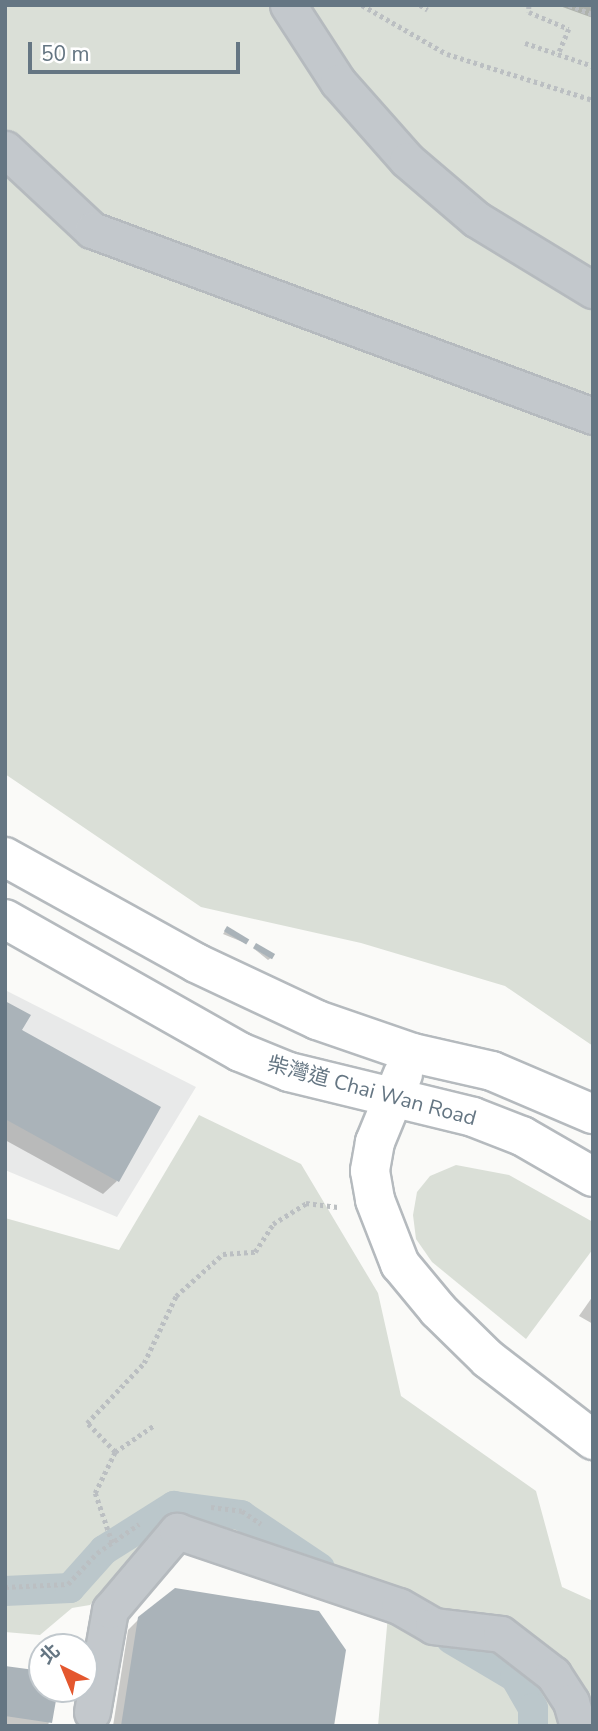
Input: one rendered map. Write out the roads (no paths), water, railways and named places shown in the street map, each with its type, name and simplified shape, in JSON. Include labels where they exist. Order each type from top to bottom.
[{"type":"main road","points":[[5,857],[258,994],[317,1020],[414,1053],[492,1071],[593,1114]]},
{"type":"main road","name":"柴灣道 Chai Wan Road","points":[[5,919],[240,1052],[289,1072],[473,1117],[522,1136],[593,1177]]},
{"type":"main road","points":[[414,1053],[393,1096],[369,1171],[375,1200],[400,1264],[488,1359],[593,1440]]},
{"type":"lane","points":[[288,5],[338,82],[407,160],[476,219],[593,290]]},
{"type":"lane","points":[[5,149],[92,230],[593,415]]},
{"type":"lane","points":[[92,1712],[110,1610],[177,1531],[399,1606],[433,1626],[501,1634],[553,1674],[570,1702],[578,1726]]},
{"type":"waterway","points":[[5,1591],[70,1588],[104,1550],[174,1506],[241,1515],[320,1568]]},
{"type":"waterway","points":[[451,1639],[515,1677],[533,1708],[533,1726]]}]
